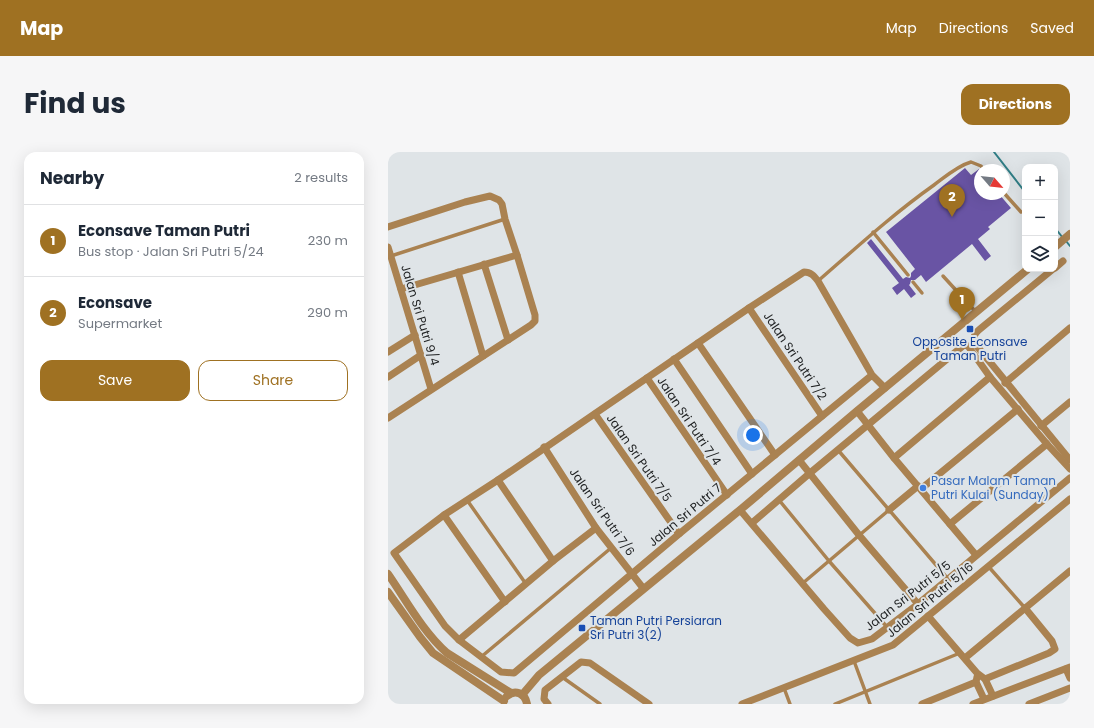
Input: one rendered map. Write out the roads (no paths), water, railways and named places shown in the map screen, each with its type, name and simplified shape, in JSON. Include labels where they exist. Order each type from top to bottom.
[{"type":"street","points":[[388,227],[465,202],[490,196],[499,200],[502,204],[505,219],[535,315],[535,320],[530,325],[388,418]]},
{"type":"street","points":[[1058,244],[1070,234]]},
{"type":"street","name":"Jalan Sri Putri 9/4","points":[[388,247],[431,389]]},
{"type":"street","points":[[401,289],[517,255]]},
{"type":"street","points":[[1058,265],[1063,261]]},
{"type":"street","points":[[484,264],[508,340]]},
{"type":"street","points":[[458,272],[483,356]]},
{"type":"street","points":[[481,657],[459,640],[445,626],[394,553],[467,500],[749,308],[804,272],[808,272],[818,281],[872,375],[885,388]]},
{"type":"street","points":[[522,694],[539,675],[643,588],[740,510],[1024,272]]},
{"type":"street","points":[[1049,272],[980,329],[974,336],[974,340],[976,345],[1005,383],[1070,460]]},
{"type":"street","name":"Jalan Sri Putri 7/2","points":[[749,308],[822,416]]},
{"type":"street","points":[[1005,383],[1070,328]]},
{"type":"street","points":[[388,352],[415,335]]},
{"type":"street","points":[[698,343],[775,455]]},
{"type":"street","points":[[752,524],[868,424],[964,345],[968,346],[990,377],[1070,469]]},
{"type":"street","points":[[388,377],[421,355]]},
{"type":"street","points":[[674,359],[752,474]]},
{"type":"street","name":"Jalan Sri Putri 7","points":[[481,657],[501,672],[514,673],[679,534],[872,375]]},
{"type":"street","points":[[894,458],[990,377]]},
{"type":"street","name":"Jalan Sri Putri 7/4","points":[[647,378],[727,495]]},
{"type":"street","points":[[1041,426],[1070,402]]},
{"type":"street","points":[[889,510],[1018,409]]},
{"type":"street","points":[[857,411],[894,458],[976,555]]},
{"type":"street","name":"Jalan Sri Putri 7/5","points":[[595,414],[679,534]]},
{"type":"street","points":[[950,524],[1047,444]]},
{"type":"street","name":"Jalan Sri Putri 7/6","points":[[544,447],[596,528],[643,588]]},
{"type":"street","points":[[799,460],[859,535],[918,604]]},
{"type":"street","name":"Jalan Sri Putri 5/5","points":[[740,510],[824,608],[854,641],[858,643],[872,639],[918,604],[1070,478]]},
{"type":"street","points":[[498,480],[553,561]]},
{"type":"street","name":"Jalan Sri Putri 5/16","points":[[742,704],[893,646],[1070,499]]},
{"type":"street","points":[[444,516],[505,602]]},
{"type":"street","points":[[459,640],[553,561],[596,528]]},
{"type":"street","points":[[963,656],[1070,571]]},
{"type":"street","points":[[388,574],[430,636],[447,653],[511,693]]},
{"type":"street","points":[[388,592],[433,653],[504,702],[506,696],[515,692],[522,694],[527,704]]},
{"type":"street","points":[[985,679],[1049,653],[1055,648],[1052,641],[1025,608]]},
{"type":"street","points":[[928,616],[977,673],[985,679],[993,696]]},
{"type":"street","points":[[548,704],[544,699],[545,690],[581,662],[590,663],[649,704]]},
{"type":"street","points":[[973,704],[984,702],[993,696],[1068,668],[1070,678]]},
{"type":"street","points":[[977,673],[976,682],[984,702]]},
{"type":"street","points":[[922,704],[976,682]]},
{"type":"street","points":[[1029,704],[1047,700],[1070,688]]},
{"type":"lane","points":[[818,281],[873,232],[912,201],[964,165],[971,162],[976,164]]},
{"type":"lane","points":[[1010,200],[1021,212]]},
{"type":"lane","points":[[391,256],[505,219]]},
{"type":"lane","points":[[873,232],[908,275]]},
{"type":"lane","points":[[943,276],[976,312]]},
{"type":"lane","points":[[913,282],[922,293]]},
{"type":"lane","points":[[838,450],[948,579]]},
{"type":"lane","points":[[467,500],[526,584]]},
{"type":"lane","points":[[779,500],[887,628]]},
{"type":"lane","points":[[803,583],[889,510]]},
{"type":"lane","points":[[481,657],[611,548]]},
{"type":"lane","points":[[988,566],[1025,608]]},
{"type":"lane","points":[[835,704],[963,656]]},
{"type":"lane","points":[[854,661],[870,704]]},
{"type":"lane","points":[[562,677],[600,704]]},
{"type":"lane","points":[[784,688],[790,704]]},
{"type":"waterway","points":[[994,152],[1022,188]]},
{"type":"waterway","points":[[1058,232],[1063,238]]},
{"type":"waterway","points":[[1066,241],[1070,246]]},
{"type":"place","name":"Econsave","points":[[952,217]]},
{"type":"place","name":"Econsave Taman Putri","points":[[962,320]]},
{"type":"place","name":"Opposite Econsave Taman Putri","points":[[970,329]]},
{"type":"place","name":"Pasar Malam Taman Putri Kulai (Sunday)","points":[[923,488]]},
{"type":"place","name":"Taman Putri Persiaran Sri Putri 3(2)","points":[[582,628]]}]
